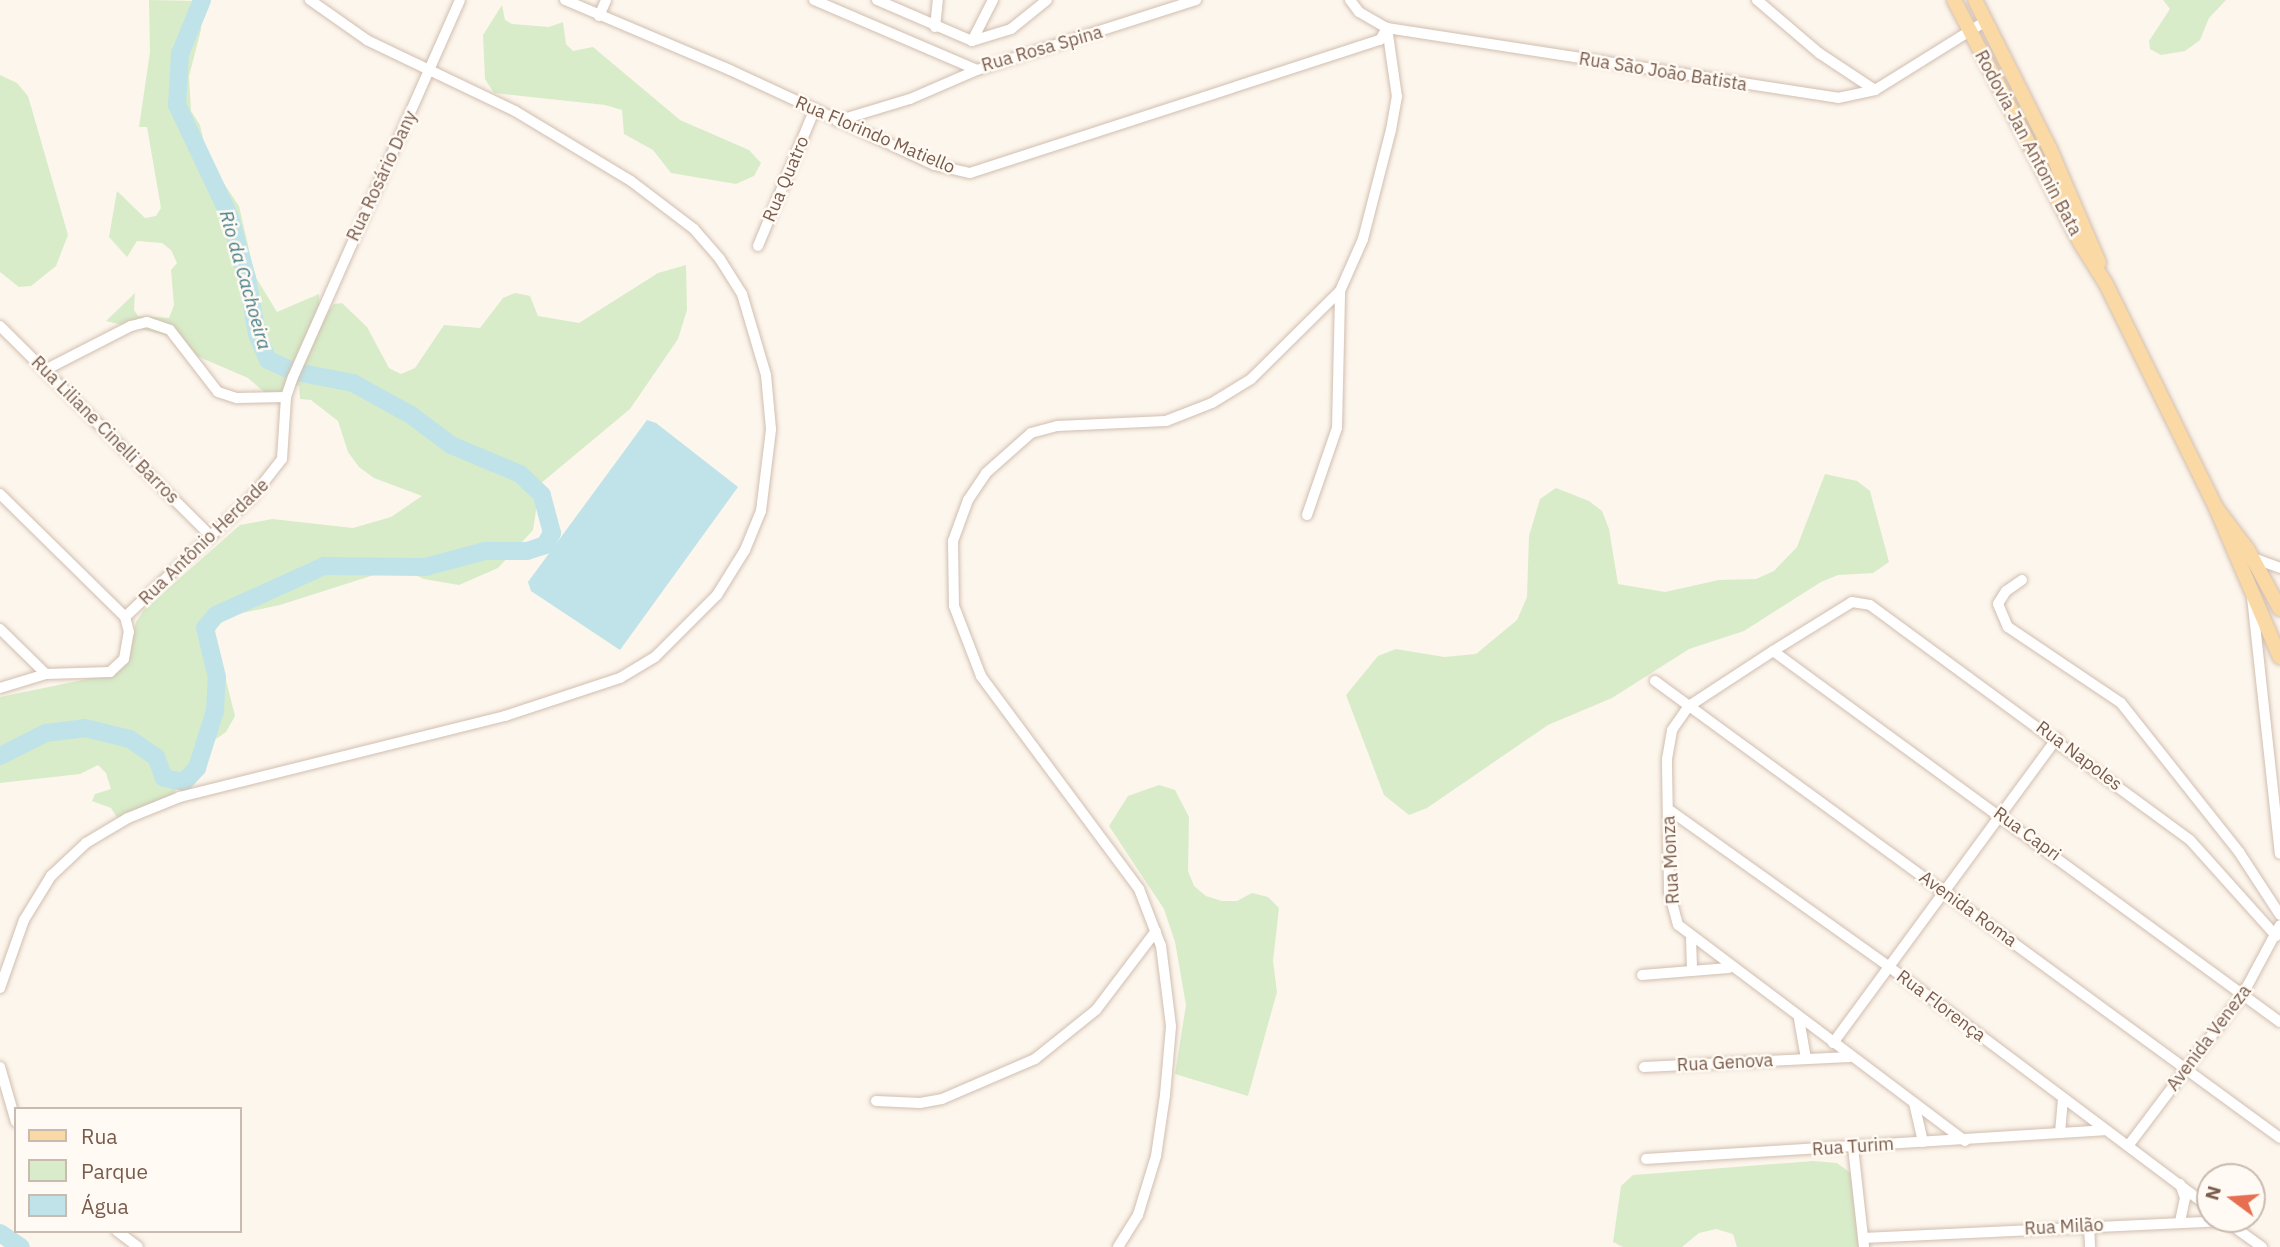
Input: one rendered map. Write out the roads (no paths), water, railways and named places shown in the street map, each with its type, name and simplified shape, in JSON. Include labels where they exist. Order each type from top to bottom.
[{"type":"main road","name":"Rodovia Jan Antonin Bata","points":[[1954,0],[2106,284],[2216,508],[2252,597],[2280,656]]},
{"type":"main road","name":"Rodovia Jan Antonin Bata","points":[[1975,0],[2075,202],[2106,284]]},
{"type":"main road","name":"Rodovia Jan Antonin Bata","points":[[2216,508],[2253,558],[2280,609]]},
{"type":"main road","points":[[2252,597],[2270,590]]},
{"type":"street","points":[[0,988],[24,920],[51,876],[86,843],[128,818],[180,797],[505,716],[620,678],[655,657],[688,628],[717,595],[745,551],[761,511],[771,429],[757,336],[742,294],[720,259],[694,229],[631,181],[515,111],[367,40],[310,0]]},
{"type":"street","name":"Rua Rosário Dany","points":[[293,377],[460,0]]},
{"type":"street","name":"Rua Florindo Matiello","points":[[565,0],[730,70],[935,165],[981,172],[1380,40],[1387,28]]},
{"type":"street","points":[[599,16],[606,0]]},
{"type":"street","name":"Rua Rosa Spina","points":[[814,0],[977,70],[1196,0]]},
{"type":"street","points":[[877,0],[972,41],[1011,29],[1047,0]]},
{"type":"street","points":[[935,27],[938,0]]},
{"type":"street","points":[[972,41],[993,0]]},
{"type":"street","name":"Rua São João Batista","points":[[1350,0],[1359,12],[1387,28],[1838,98],[1875,90],[1986,21]]},
{"type":"street","points":[[1757,0],[1819,53],[1875,90]]},
{"type":"street","points":[[1118,1247],[1138,1215],[1156,1156],[1171,1026],[1169,986],[1156,931],[1139,889],[981,676],[954,606],[953,541],[968,500],[986,473],[1031,433],[1057,426],[1166,421],[1212,403],[1251,379],[1340,291],[1363,240],[1391,130],[1396,97],[1387,28]]},
{"type":"street","points":[[836,121],[910,99],[977,70]]},
{"type":"street","name":"Rua Quatro","points":[[758,246],[814,111]]},
{"type":"street","points":[[1307,515],[1337,428],[1340,291]]},
{"type":"street","points":[[45,370],[131,326],[147,322],[170,330],[218,392],[237,398],[286,397]]},
{"type":"street","name":"Rua Liliane Cinelli Barros","points":[[0,326],[209,534]]},
{"type":"street","name":"Rua Antônio Herdade","points":[[0,688],[46,674],[97,673],[118,667],[127,647],[125,617],[209,534],[272,477],[282,459],[286,397],[293,377]]},
{"type":"street","points":[[0,494],[125,617]]},
{"type":"street","points":[[2253,558],[2280,568]]},
{"type":"street","points":[[2022,580],[2006,591],[1998,604],[2008,626],[2121,703],[2239,852],[2280,915]]},
{"type":"street","points":[[2252,597],[2280,853]]},
{"type":"street","name":"Rua Monza","points":[[1861,601],[1852,602],[1689,706],[1669,742],[1668,892],[1678,925],[1691,939],[1965,1141]]},
{"type":"street","name":"Rua Napoles","points":[[1861,601],[2057,738],[2190,840],[2276,936]]},
{"type":"street","points":[[0,629],[46,674]]},
{"type":"street","name":"Rua Capri","points":[[1773,651],[2000,814],[2280,1021]]},
{"type":"street","name":"Avenida Roma","points":[[1655,681],[2280,1138]]},
{"type":"street","points":[[1833,1043],[2057,738]]},
{"type":"street","name":"Rua Florença","points":[[1668,810],[1888,966],[2103,1130],[2196,1196]]},
{"type":"street","name":"Avenida Veneza","points":[[2128,1146],[2243,994],[2280,925]]},
{"type":"street","points":[[876,1101],[920,1103],[942,1099],[1035,1059],[1096,1010],[1156,931]]},
{"type":"street","points":[[1691,939],[1692,971]]},
{"type":"street","points":[[1642,975],[1729,968]]},
{"type":"street","points":[[1799,1019],[1806,1058]]},
{"type":"street","name":"Rua Genova","points":[[1644,1067],[1850,1058]]},
{"type":"street","points":[[0,1067],[14,1115]]},
{"type":"street","points":[[2060,1133],[2063,1100]]},
{"type":"street","points":[[1914,1103],[1923,1142]]},
{"type":"street","name":"Rua Turim","points":[[1646,1159],[1965,1141],[2103,1130]]},
{"type":"street","points":[[1853,1147],[1864,1243]]},
{"type":"street","points":[[2180,1183],[2185,1198],[2180,1221]]},
{"type":"street","name":"Rua Milão","points":[[1864,1243],[2196,1221]]},
{"type":"street","points":[[2089,1226],[2090,1247]]},
{"type":"street","points":[[120,1233],[138,1247]]},
{"type":"street","points":[[2243,1233],[2262,1247]]},
{"type":"water","points":[[647,420],[656,423],[738,487],[620,650],[531,591],[528,582]]},
{"type":"waterway","name":"Rio da Cachoeira","points":[[0,756],[46,733],[85,728],[130,739],[156,757],[164,778],[184,782],[197,768],[215,711],[217,677],[205,628],[216,615],[324,566],[425,567],[485,551],[527,551],[545,545],[552,533],[542,495],[520,474],[451,445],[411,415],[353,383],[292,371],[268,360],[257,334],[247,278],[230,217],[177,105],[180,54],[202,0]]},
{"type":"waterway","name":"Rio da Cachoeira","points":[[0,1233],[21,1247]]}]
